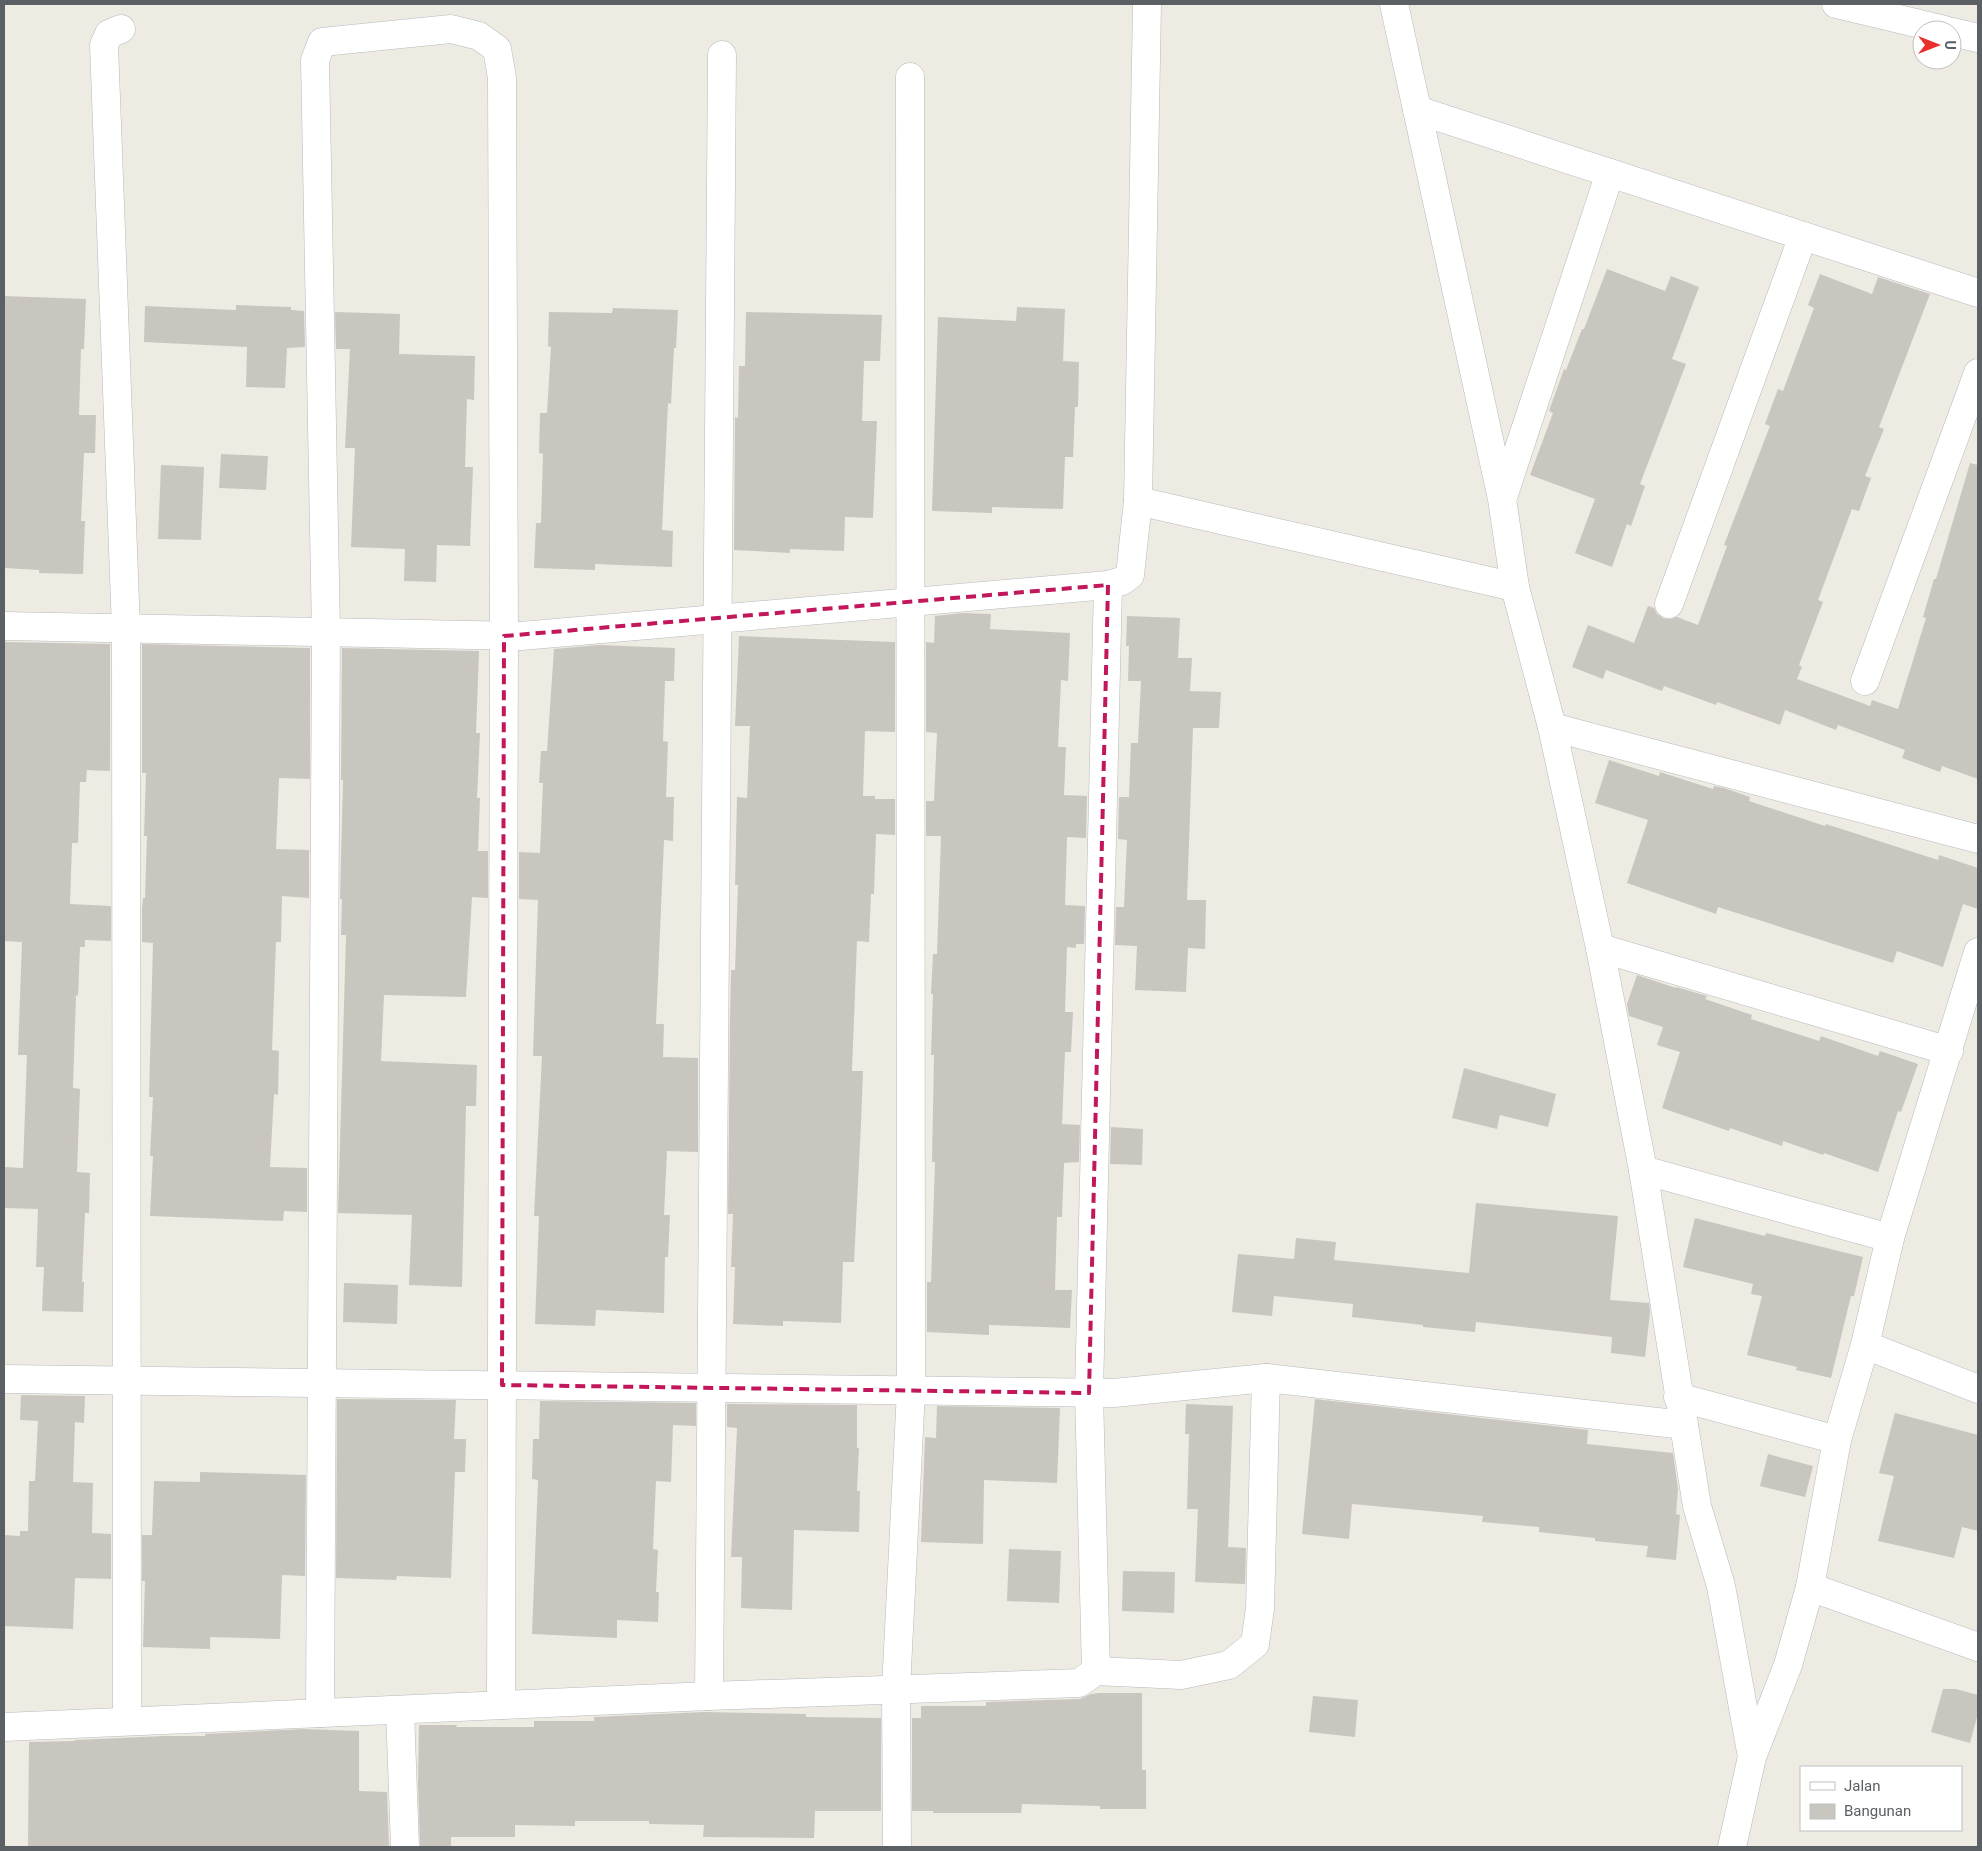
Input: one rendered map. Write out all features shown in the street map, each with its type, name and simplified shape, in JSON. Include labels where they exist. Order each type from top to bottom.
[{"type":"street","points":[[4,626],[326,633],[531,635],[1108,585],[1122,581],[1130,575],[1138,501],[1147,4]]},
{"type":"street","points":[[1394,4],[1502,499],[1515,587],[1552,727],[1600,948],[1642,1170],[1697,1506],[1721,1586],[1752,1757]]},
{"type":"street","points":[[1836,4],[1912,22]]},
{"type":"street","points":[[122,29],[109,34],[104,45],[126,629],[127,1722]]},
{"type":"street","points":[[320,1713],[326,633],[315,60],[322,42],[451,29],[479,36],[497,49],[502,78],[504,636],[501,1705]]},
{"type":"street","points":[[1962,34],[1978,38]]},
{"type":"street","points":[[709,1696],[722,55]]},
{"type":"street","points":[[897,1847],[896,1689],[911,1391],[910,77]]},
{"type":"street","points":[[1417,110],[1978,293]]},
{"type":"street","points":[[1502,499],[1610,173]]},
{"type":"street","points":[[1669,604],[1803,236]]},
{"type":"street","points":[[1865,680],[1978,373]]},
{"type":"street","points":[[1138,501],[1515,587]]},
{"type":"street","points":[[1096,1671],[1089,1393],[1108,585]]},
{"type":"street","points":[[1552,727],[1978,839]]},
{"type":"street","points":[[1600,948],[1949,1051]]},
{"type":"street","points":[[1732,1847],[1752,1757],[1788,1665],[1810,1587],[1837,1440],[1865,1345],[1890,1238],[1978,952]]},
{"type":"street","points":[[1642,1170],[1890,1238]]},
{"type":"street","points":[[1865,1345],[1978,1388]]},
{"type":"street","points":[[4,1378],[1089,1393],[1114,1393],[1266,1378],[1684,1425]]},
{"type":"street","points":[[4,1727],[709,1696],[1079,1683],[1096,1671],[1182,1675],[1229,1665],[1255,1644],[1260,1608],[1266,1378]]},
{"type":"street","points":[[1678,1397],[1837,1440]]},
{"type":"street","points":[[1810,1587],[1978,1648]]},
{"type":"street","points":[[400,1710],[405,1847]]},
{"type":"highlighted area","points":[[1108,585],[1089,1393],[502,1385],[504,636]]},
{"type":"building","points":[[1607,269],[1665,291],[1671,276],[1699,287],[1672,359],[1686,364],[1640,484],[1645,486],[1631,526],[1627,524],[1612,567],[1575,553],[1595,499],[1530,475],[1553,413],[1549,411],[1564,369],[1566,370],[1582,329],[1584,329]]},
{"type":"building","points":[[1820,274],[1872,294],[1878,277],[1930,294],[1879,427],[1884,429],[1865,476],[1871,478],[1859,511],[1852,509],[1818,600],[1823,602],[1799,665],[1802,667],[1797,679],[1870,706],[1872,700],[1898,709],[1926,618],[1923,617],[1934,579],[1936,579],[1970,463],[1978,465],[1978,779],[1942,766],[1940,772],[1902,758],[1905,750],[1838,725],[1836,730],[1785,710],[1780,725],[1717,702],[1716,705],[1664,686],[1662,691],[1606,670],[1603,679],[1572,667],[1588,625],[1634,643],[1648,606],[1654,608],[1657,614],[1663,618],[1671,619],[1677,617],[1698,625],[1727,546],[1724,545],[1770,426],[1765,424],[1778,389],[1783,391],[1814,308],[1808,305]]},
{"type":"building","points":[[4,296],[86,299],[84,349],[81,349],[79,415],[96,415],[95,453],[84,453],[81,521],[85,521],[83,574],[39,573],[39,570],[4,568]]},
{"type":"building","points":[[236,305],[291,307],[291,310],[304,311],[305,347],[287,348],[285,388],[246,387],[247,347],[144,342],[145,306],[236,310]]},
{"type":"building","points":[[1017,307],[1065,309],[1063,361],[1079,362],[1078,407],[1075,407],[1073,457],[1065,457],[1063,509],[992,507],[992,513],[932,511],[938,317],[1016,321]]},
{"type":"building","points":[[613,308],[678,310],[671,404],[668,403],[662,530],[673,531],[672,567],[595,564],[595,570],[534,568],[536,523],[541,523],[543,454],[539,453],[540,413],[547,413],[551,347],[548,346],[549,312],[612,313]]},
{"type":"building","points":[[335,312],[400,314],[399,354],[475,356],[474,400],[467,399],[465,467],[473,467],[470,546],[437,545],[436,582],[404,581],[405,549],[351,547],[355,448],[345,448],[350,349],[336,349]]},
{"type":"building","points":[[746,312],[882,315],[880,361],[864,361],[862,421],[877,421],[873,518],[845,517],[844,551],[790,549],[790,553],[734,550],[735,417],[738,418],[739,366],[745,366]]},
{"type":"building","points":[[221,454],[268,456],[266,490],[219,488]]},
{"type":"building","points":[[161,465],[204,467],[201,540],[158,539]]},
{"type":"building","points":[[963,613],[991,614],[990,629],[1070,633],[1068,681],[1061,680],[1058,747],[1066,747],[1064,795],[1087,796],[1086,838],[1067,837],[1065,905],[1085,906],[1084,944],[1076,944],[1076,948],[1067,947],[1065,1012],[1073,1012],[1071,1052],[1065,1052],[1062,1124],[1080,1125],[1079,1162],[1064,1163],[1062,1217],[1057,1217],[1055,1290],[1072,1290],[1070,1328],[989,1325],[989,1335],[927,1332],[927,1282],[931,1282],[935,1162],[932,1162],[934,1055],[931,1055],[933,994],[931,994],[933,954],[937,954],[941,836],[926,836],[926,801],[934,801],[937,733],[926,732],[926,642],[934,643],[935,616]]},
{"type":"building","points":[[1127,616],[1180,618],[1178,658],[1192,658],[1190,691],[1221,692],[1219,728],[1193,728],[1187,900],[1206,900],[1205,949],[1188,948],[1186,992],[1135,990],[1137,946],[1115,945],[1116,907],[1124,907],[1127,840],[1118,839],[1119,797],[1129,797],[1131,743],[1138,743],[1141,681],[1128,681],[1129,646],[1126,646]]},
{"type":"building","points":[[739,636],[895,642],[895,732],[865,731],[863,796],[875,796],[875,799],[895,799],[895,835],[876,834],[874,894],[871,894],[869,942],[857,941],[852,1071],[863,1071],[861,1124],[854,1262],[843,1262],[841,1323],[783,1321],[783,1326],[733,1324],[735,1267],[731,1267],[733,1214],[728,1214],[731,970],[735,970],[738,885],[735,885],[737,797],[747,798],[750,726],[735,726]]},
{"type":"building","points":[[4,642],[110,644],[110,771],[87,770],[86,782],[80,782],[78,843],[72,843],[70,904],[111,906],[111,941],[85,940],[85,947],[80,947],[78,996],[76,995],[73,1088],[80,1089],[77,1172],[90,1173],[89,1213],[85,1213],[82,1282],[84,1282],[83,1312],[42,1311],[44,1267],[36,1267],[38,1209],[4,1208],[4,1167],[23,1168],[27,1055],[18,1055],[22,942],[4,941]]},
{"type":"building","points":[[142,644],[310,648],[310,779],[279,778],[276,849],[309,850],[309,898],[282,896],[281,942],[276,942],[272,1050],[279,1051],[278,1095],[274,1094],[270,1167],[307,1168],[307,1212],[284,1211],[283,1221],[150,1216],[153,1156],[150,1156],[153,1097],[149,1097],[153,943],[142,942],[142,908],[143,898],[145,898],[147,836],[144,836],[146,773],[142,773]]},
{"type":"building","points":[[599,645],[675,648],[674,681],[665,681],[663,741],[668,742],[666,797],[674,797],[673,841],[664,840],[656,1024],[664,1024],[663,1057],[698,1058],[698,1152],[667,1151],[664,1215],[670,1215],[668,1257],[665,1257],[664,1313],[596,1310],[595,1326],[535,1324],[539,1216],[534,1216],[542,1056],[533,1056],[538,900],[519,899],[519,852],[540,853],[543,783],[539,783],[541,751],[547,751],[554,649]]},
{"type":"building","points":[[342,648],[479,651],[476,733],[480,733],[477,798],[480,798],[478,851],[488,851],[488,898],[472,897],[466,997],[384,995],[381,1061],[477,1065],[476,1106],[466,1106],[462,1287],[409,1285],[412,1215],[338,1213],[346,935],[341,935],[342,899],[340,899],[343,780],[341,780]]},
{"type":"building","points":[[1609,760],[1659,776],[1660,772],[1713,789],[1714,786],[1724,788],[1750,797],[1749,801],[1825,826],[1826,824],[1938,860],[1939,855],[1978,868],[1978,909],[1963,904],[1943,967],[1897,951],[1893,963],[1718,907],[1716,914],[1627,883],[1648,820],[1595,803]]},
{"type":"building","points":[[1637,975],[1707,996],[1705,999],[1752,1015],[1751,1019],[1819,1041],[1821,1036],[1878,1056],[1880,1051],[1918,1064],[1901,1112],[1898,1111],[1878,1172],[1783,1141],[1782,1146],[1730,1128],[1729,1131],[1662,1108],[1680,1052],[1657,1045],[1663,1027],[1629,1016],[1627,1004]]},
{"type":"building","points":[[1464,1068],[1556,1094],[1548,1127],[1500,1115],[1497,1129],[1452,1118]]},
{"type":"building","points":[[1111,1127],[1143,1129],[1142,1165],[1110,1164]]},
{"type":"building","points":[[1476,1203],[1618,1216],[1610,1300],[1649,1303],[1650,1312],[1645,1357],[1611,1353],[1612,1337],[1476,1322],[1475,1332],[1423,1327],[1423,1325],[1352,1317],[1353,1304],[1274,1296],[1272,1316],[1232,1312],[1238,1254],[1294,1259],[1296,1238],[1336,1242],[1334,1260],[1469,1273]]},
{"type":"building","points":[[1695,1218],[1765,1236],[1766,1233],[1863,1257],[1854,1296],[1851,1296],[1831,1378],[1796,1370],[1797,1367],[1747,1355],[1762,1296],[1751,1294],[1753,1284],[1683,1267]]},
{"type":"building","points":[[344,1283],[398,1285],[397,1324],[343,1322]]},
{"type":"building","points":[[21,1395],[85,1396],[84,1423],[75,1422],[73,1482],[93,1483],[92,1533],[111,1534],[111,1579],[75,1578],[73,1629],[4,1626],[4,1535],[20,1536],[20,1531],[28,1531],[29,1481],[35,1481],[38,1421],[20,1420]]},
{"type":"building","points":[[337,1399],[456,1400],[454,1439],[466,1439],[465,1472],[455,1472],[451,1578],[397,1576],[396,1580],[336,1578]]},
{"type":"building","points":[[1315,1399],[1588,1430],[1587,1444],[1673,1453],[1678,1489],[1676,1514],[1680,1515],[1676,1560],[1646,1557],[1648,1546],[1595,1541],[1595,1538],[1539,1532],[1539,1527],[1482,1522],[1483,1516],[1352,1504],[1349,1539],[1302,1534]]},
{"type":"building","points":[[540,1401],[696,1403],[696,1426],[673,1425],[671,1482],[656,1481],[653,1549],[658,1550],[656,1592],[659,1592],[658,1622],[617,1620],[617,1638],[532,1634],[538,1480],[532,1479],[533,1439],[539,1439]]},
{"type":"building","points":[[727,1404],[857,1405],[857,1448],[859,1448],[857,1491],[860,1491],[859,1532],[794,1530],[792,1610],[741,1608],[742,1557],[731,1557],[737,1428],[727,1427]]},
{"type":"building","points":[[1186,1404],[1233,1406],[1228,1547],[1246,1548],[1245,1584],[1195,1582],[1198,1509],[1187,1509],[1189,1434],[1185,1434]]},
{"type":"building","points":[[937,1406],[1060,1408],[1057,1483],[984,1480],[983,1544],[921,1542],[925,1437],[936,1438]]},
{"type":"building","points":[[1895,1413],[1978,1435],[1978,1531],[1962,1527],[1954,1558],[1878,1541],[1894,1476],[1879,1473]]},
{"type":"building","points":[[1768,1454],[1813,1466],[1805,1497],[1760,1486]]},
{"type":"building","points":[[200,1472],[306,1475],[305,1576],[282,1575],[280,1639],[210,1637],[210,1649],[143,1647],[145,1581],[142,1581],[142,1535],[152,1535],[154,1481],[200,1482]]},
{"type":"building","points":[[1009,1549],[1061,1551],[1059,1603],[1007,1601]]},
{"type":"building","points":[[1123,1571],[1175,1572],[1174,1613],[1122,1611]]},
{"type":"building","points":[[1943,1689],[1956,1689],[1978,1695],[1978,1713],[1970,1743],[1931,1732]]},
{"type":"building","points":[[1099,1693],[1142,1693],[1142,1770],[1146,1770],[1146,1809],[1100,1809],[1100,1806],[1022,1804],[1021,1813],[933,1813],[933,1811],[912,1811],[912,1718],[921,1718],[921,1706],[986,1706],[986,1702],[1080,1699]]},
{"type":"building","points":[[1313,1696],[1358,1700],[1355,1737],[1309,1732]]},
{"type":"building","points":[[704,1712],[806,1714],[806,1717],[881,1718],[881,1811],[815,1811],[814,1838],[703,1837],[704,1825],[649,1824],[649,1821],[575,1821],[575,1826],[515,1825],[515,1837],[451,1837],[451,1847],[420,1847],[419,1725],[534,1727],[534,1721],[594,1721],[594,1717]]},
{"type":"building","points":[[304,1729],[359,1731],[359,1791],[387,1792],[389,1847],[28,1847],[29,1742],[205,1736],[205,1734]]}]
